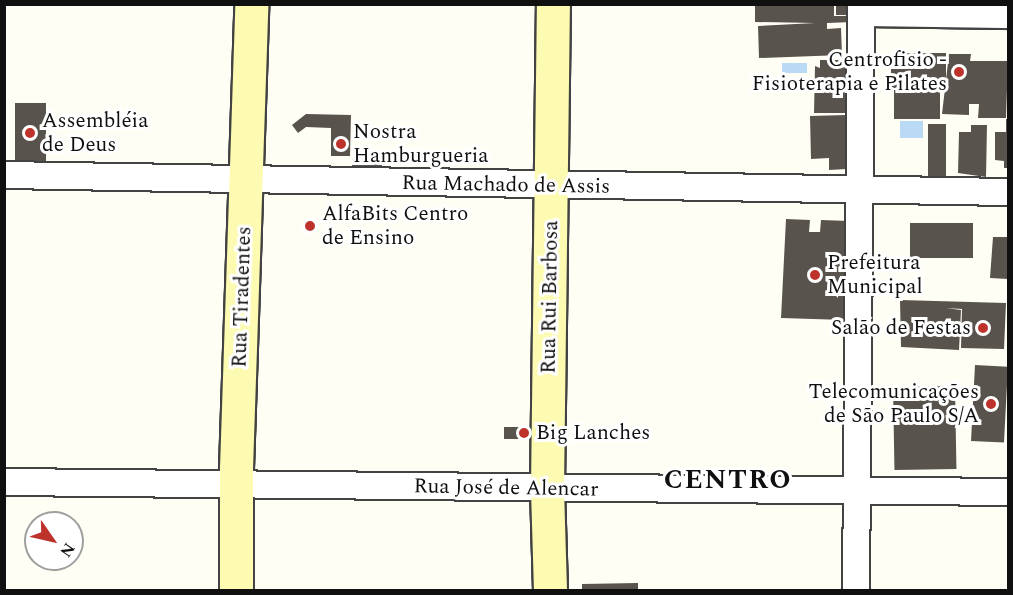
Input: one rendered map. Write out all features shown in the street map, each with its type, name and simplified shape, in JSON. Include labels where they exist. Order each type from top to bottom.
[{"type":"main road","name":"Rua Tiradentes","points":[[236,591],[236,483],[252,4]]},
{"type":"main road","name":"Rua Rui Barbosa","points":[[549,591],[547,489],[553,4]]},
{"type":"street","points":[[856,591],[856,187],[861,9],[1008,15]]},
{"type":"street","name":"Rua Machado de Assis","points":[[4,175],[246,182],[856,187],[1008,192]]},
{"type":"street","name":"Rua José de Alencar","points":[[4,482],[1008,492]]},
{"type":"water","points":[[782,63],[807,63],[807,73],[782,73]]},
{"type":"water","points":[[900,121],[923,121],[923,138],[900,138]]},
{"type":"building","points":[[755,4],[834,4],[834,16],[853,16],[853,22],[827,23],[827,29],[841,28],[842,55],[759,58],[758,26],[815,23],[755,22]]},
{"type":"building","points":[[836,4],[852,4],[852,15],[836,15]]},
{"type":"building","points":[[891,53],[946,53],[946,88],[891,88]]},
{"type":"building","points":[[949,54],[971,54],[970,61],[1008,61],[1006,118],[978,118],[979,104],[969,104],[969,115],[942,114]]},
{"type":"building","points":[[820,60],[852,60],[852,79],[845,79],[845,113],[814,113],[815,66],[820,68]]},
{"type":"building","points":[[894,90],[940,90],[940,119],[894,119]]},
{"type":"building","name":"Assembléia de Deus","points":[[15,103],[46,103],[46,162],[15,162]]},
{"type":"building","name":"Nostra Hamburgueria","points":[[306,114],[351,115],[350,156],[331,156],[331,128],[306,127],[298,133],[292,125]]},
{"type":"building","points":[[846,115],[847,169],[829,170],[829,158],[811,159],[810,116]]},
{"type":"building","points":[[1006,119],[1008,119],[1008,168],[1004,168],[1004,161],[995,160],[995,132],[1006,132]]},
{"type":"building","points":[[928,124],[946,124],[946,178],[928,178]]},
{"type":"building","points":[[971,125],[987,125],[986,177],[958,173],[959,132],[971,132]]},
{"type":"building","points":[[352,159],[382,159],[382,177],[352,177]]},
{"type":"building","name":"Prefeitura Municipal","points":[[786,219],[810,220],[809,232],[820,232],[821,220],[849,221],[845,320],[781,318]]},
{"type":"building","points":[[910,223],[973,223],[973,258],[910,258]]},
{"type":"building","points":[[993,237],[1008,237],[1008,279],[990,278]]},
{"type":"building","points":[[900,300],[1006,303],[1004,349],[961,348],[962,309],[946,308],[961,310],[959,350],[901,347]]},
{"type":"building","name":"Telecomunicações de São Paulo S/A","points":[[975,365],[1008,367],[1004,443],[971,441]]},
{"type":"building","points":[[955,386],[956,469],[894,470],[893,387]]},
{"type":"building","name":"Big Lanches","points":[[504,427],[543,427],[543,439],[504,439]]},
{"type":"building","points":[[638,583],[638,590],[582,590],[582,584]]},
{"type":"place","name":"Centrofisio - Fisioterapia e Pilates","points":[[959,72]]},
{"type":"place","name":"Assembléia de Deus","points":[[30,133]]},
{"type":"place","name":"Nostra Hamburgueria","points":[[341,144]]},
{"type":"place","name":"AlfaBits Centro de Ensino","points":[[310,226]]},
{"type":"place","name":"Prefeitura Municipal","points":[[815,275]]},
{"type":"place","name":"Salão de Festas","points":[[983,328]]},
{"type":"place","name":"Telecomunicações de São Paulo S/A","points":[[991,404]]},
{"type":"place","name":"Big Lanches","points":[[524,433]]},
{"type":"district","name":"CENTRO","points":[[728,481]]}]
